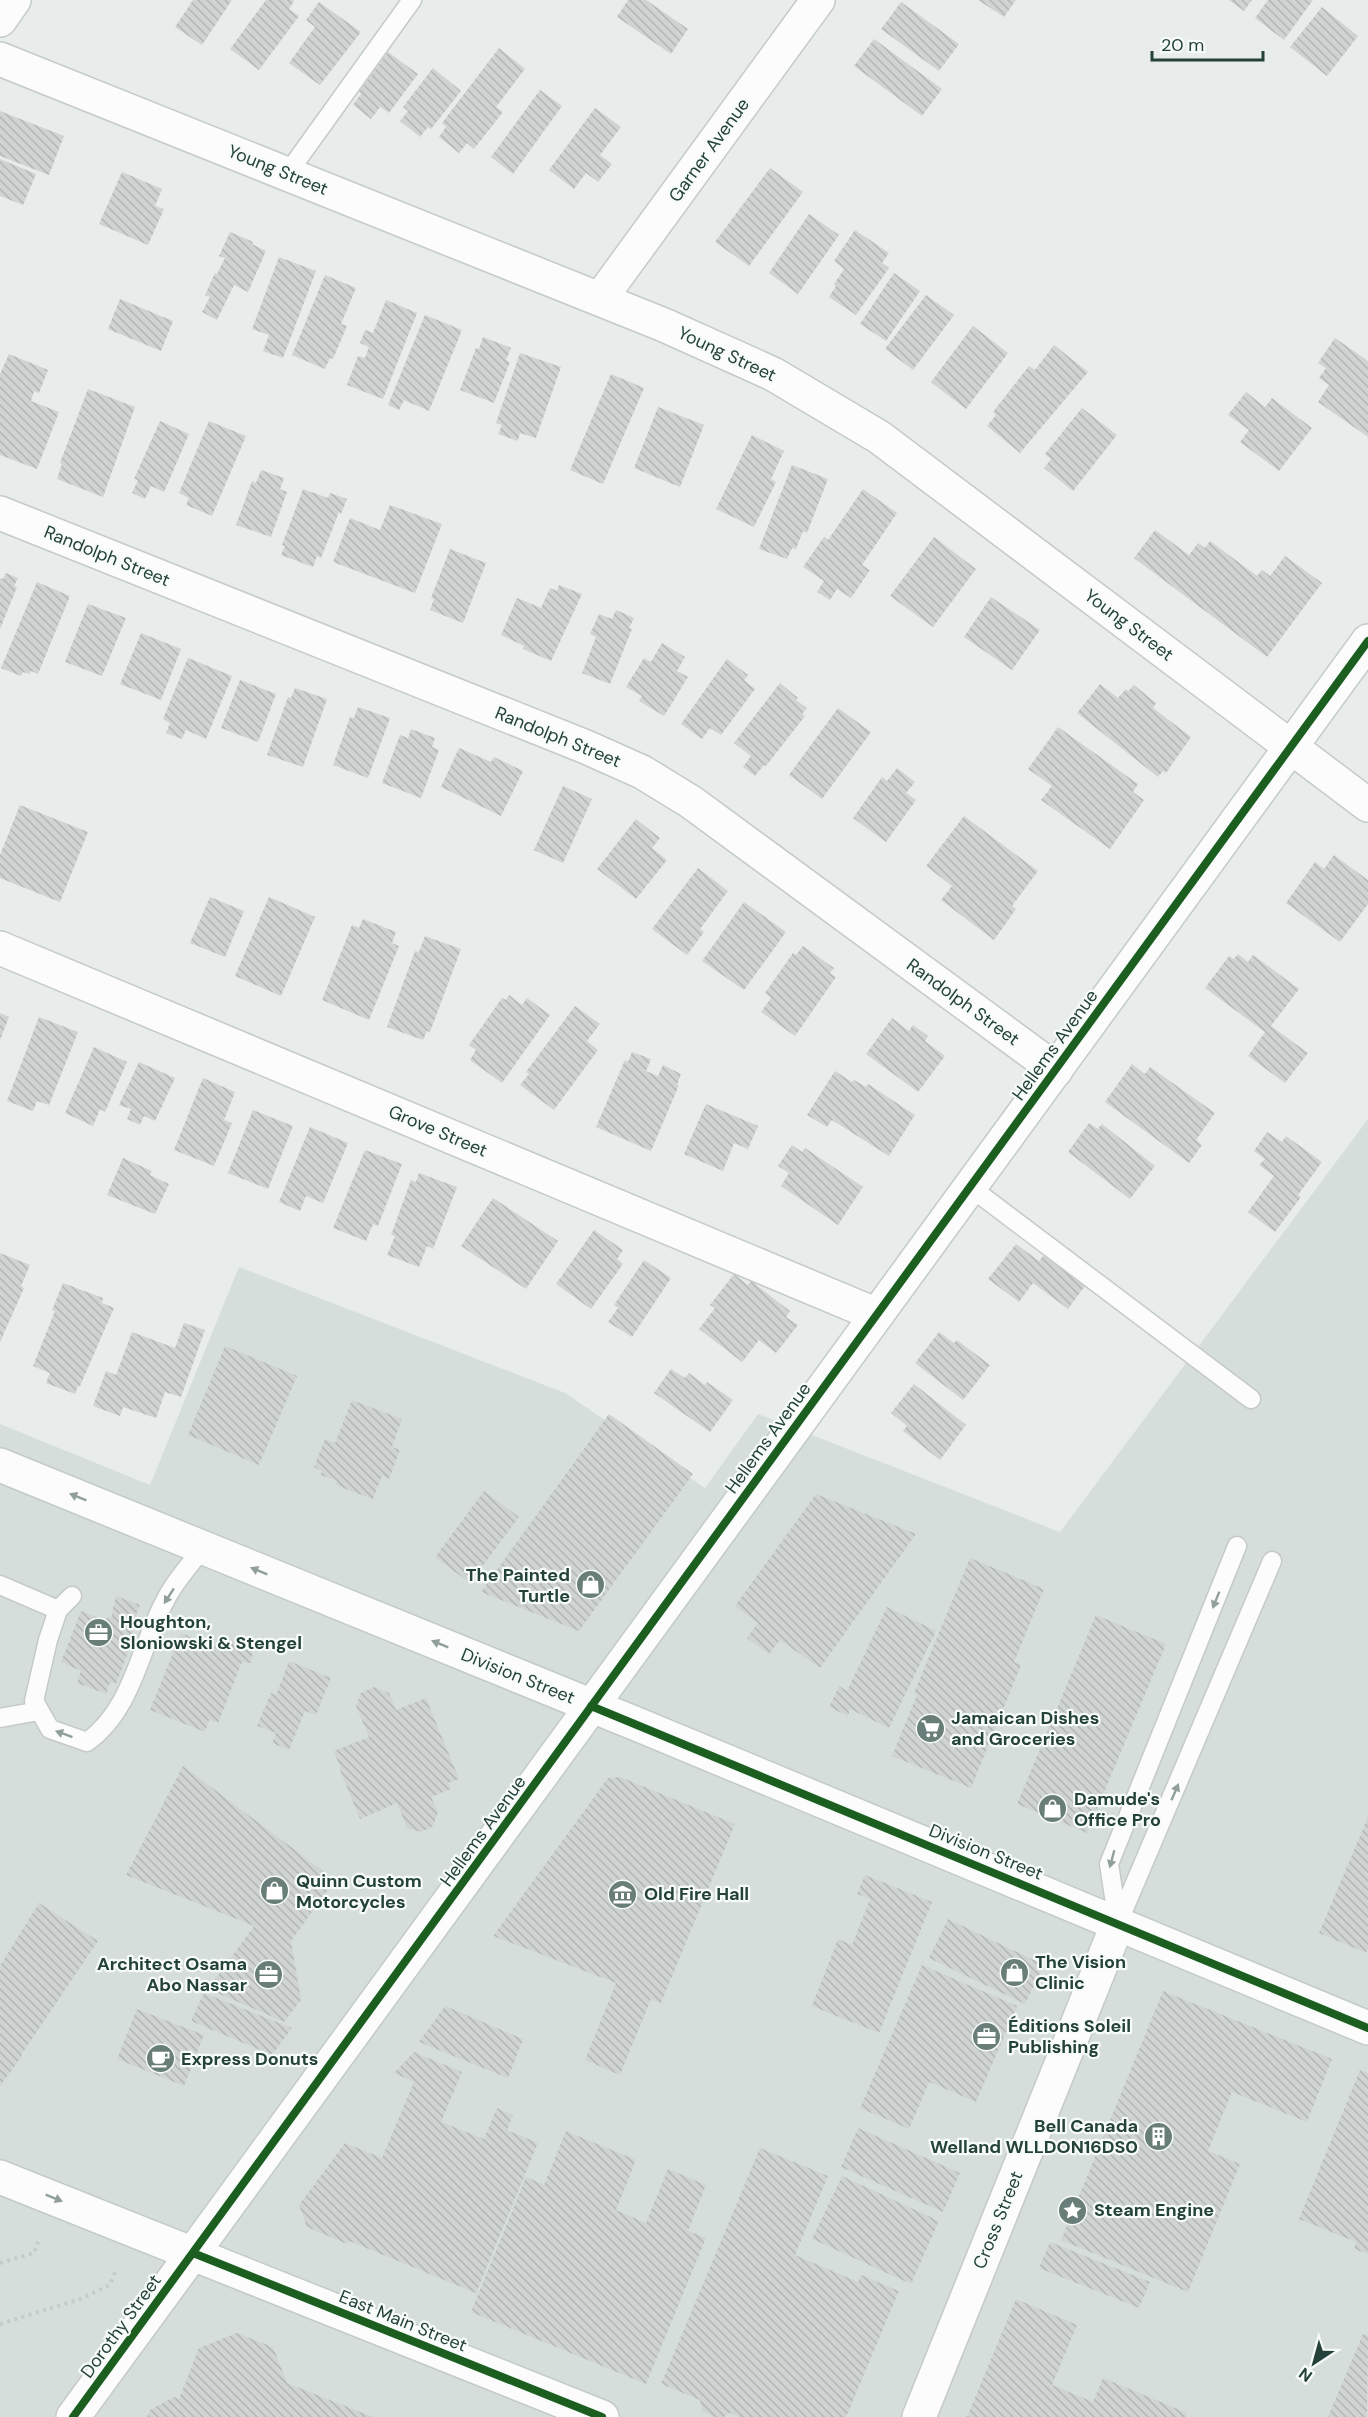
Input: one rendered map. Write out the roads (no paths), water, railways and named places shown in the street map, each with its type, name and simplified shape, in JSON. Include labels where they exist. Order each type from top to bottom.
[{"type":"street","points":[[0,20],[14,0]]},
{"type":"street","name":"Garner Avenue","points":[[600,299],[818,0]]},
{"type":"street","name":"Young Street","points":[[0,59],[600,299],[773,374],[879,437],[1368,805]]},
{"type":"street","name":"Randolph Street","points":[[0,513],[586,747],[642,772],[691,802],[1056,1070]]},
{"type":"street","name":"Hellems Avenue","points":[[193,2253],[1368,641]]},
{"type":"street","name":"Grove Street","points":[[0,948],[877,1315]]},
{"type":"street","name":"Division Street","points":[[0,1465],[591,1706],[1368,2028]]},
{"type":"street","name":"Cross Street","points":[[919,2417],[1118,1923]]},
{"type":"street","name":"East Main Street","points":[[0,2176],[602,2417]]},
{"type":"street","name":"Dorothy Street","points":[[73,2417],[193,2253]]},
{"type":"lane","points":[[287,174],[412,0]]},
{"type":"lane","points":[[970,1187],[1251,1399]]},
{"type":"lane","points":[[1118,1923],[1109,1864],[1237,1546]]},
{"type":"lane","points":[[72,1596],[58,1610],[48,1640],[34,1701],[50,1729],[87,1742],[99,1734],[133,1681],[165,1600],[203,1548]]},
{"type":"lane","points":[[1118,1923],[1272,1562]]},
{"type":"lane","points":[[0,1585],[58,1610]]},
{"type":"lane","points":[[0,1718],[39,1711]]},
{"type":"place","name":"The Painted Turtle","points":[[591,1585]]},
{"type":"place","name":"Houghton, Sloniowski & Stengel","points":[[99,1632]]},
{"type":"place","name":"Jamaican Dishes and Groceries","points":[[930,1728]]},
{"type":"place","name":"Damude's Office Pro","points":[[1053,1809]]},
{"type":"place","name":"Quinn Custom Motorcycles","points":[[275,1891]]},
{"type":"place","name":"Old Fire Hall","points":[[623,1894]]},
{"type":"place","name":"The Vision Clinic","points":[[1014,1972]]},
{"type":"place","name":"Architect Osama Abo Nassar","points":[[268,1974]]},
{"type":"place","name":"Éditions Soleil Publishing","points":[[987,2036]]},
{"type":"place","name":"Express Donuts","points":[[160,2059]]},
{"type":"place","name":"Bell Canada Welland WLLDON16DS0","points":[[1159,2136]]},
{"type":"place","name":"Steam Engine","points":[[1073,2210]]}]
